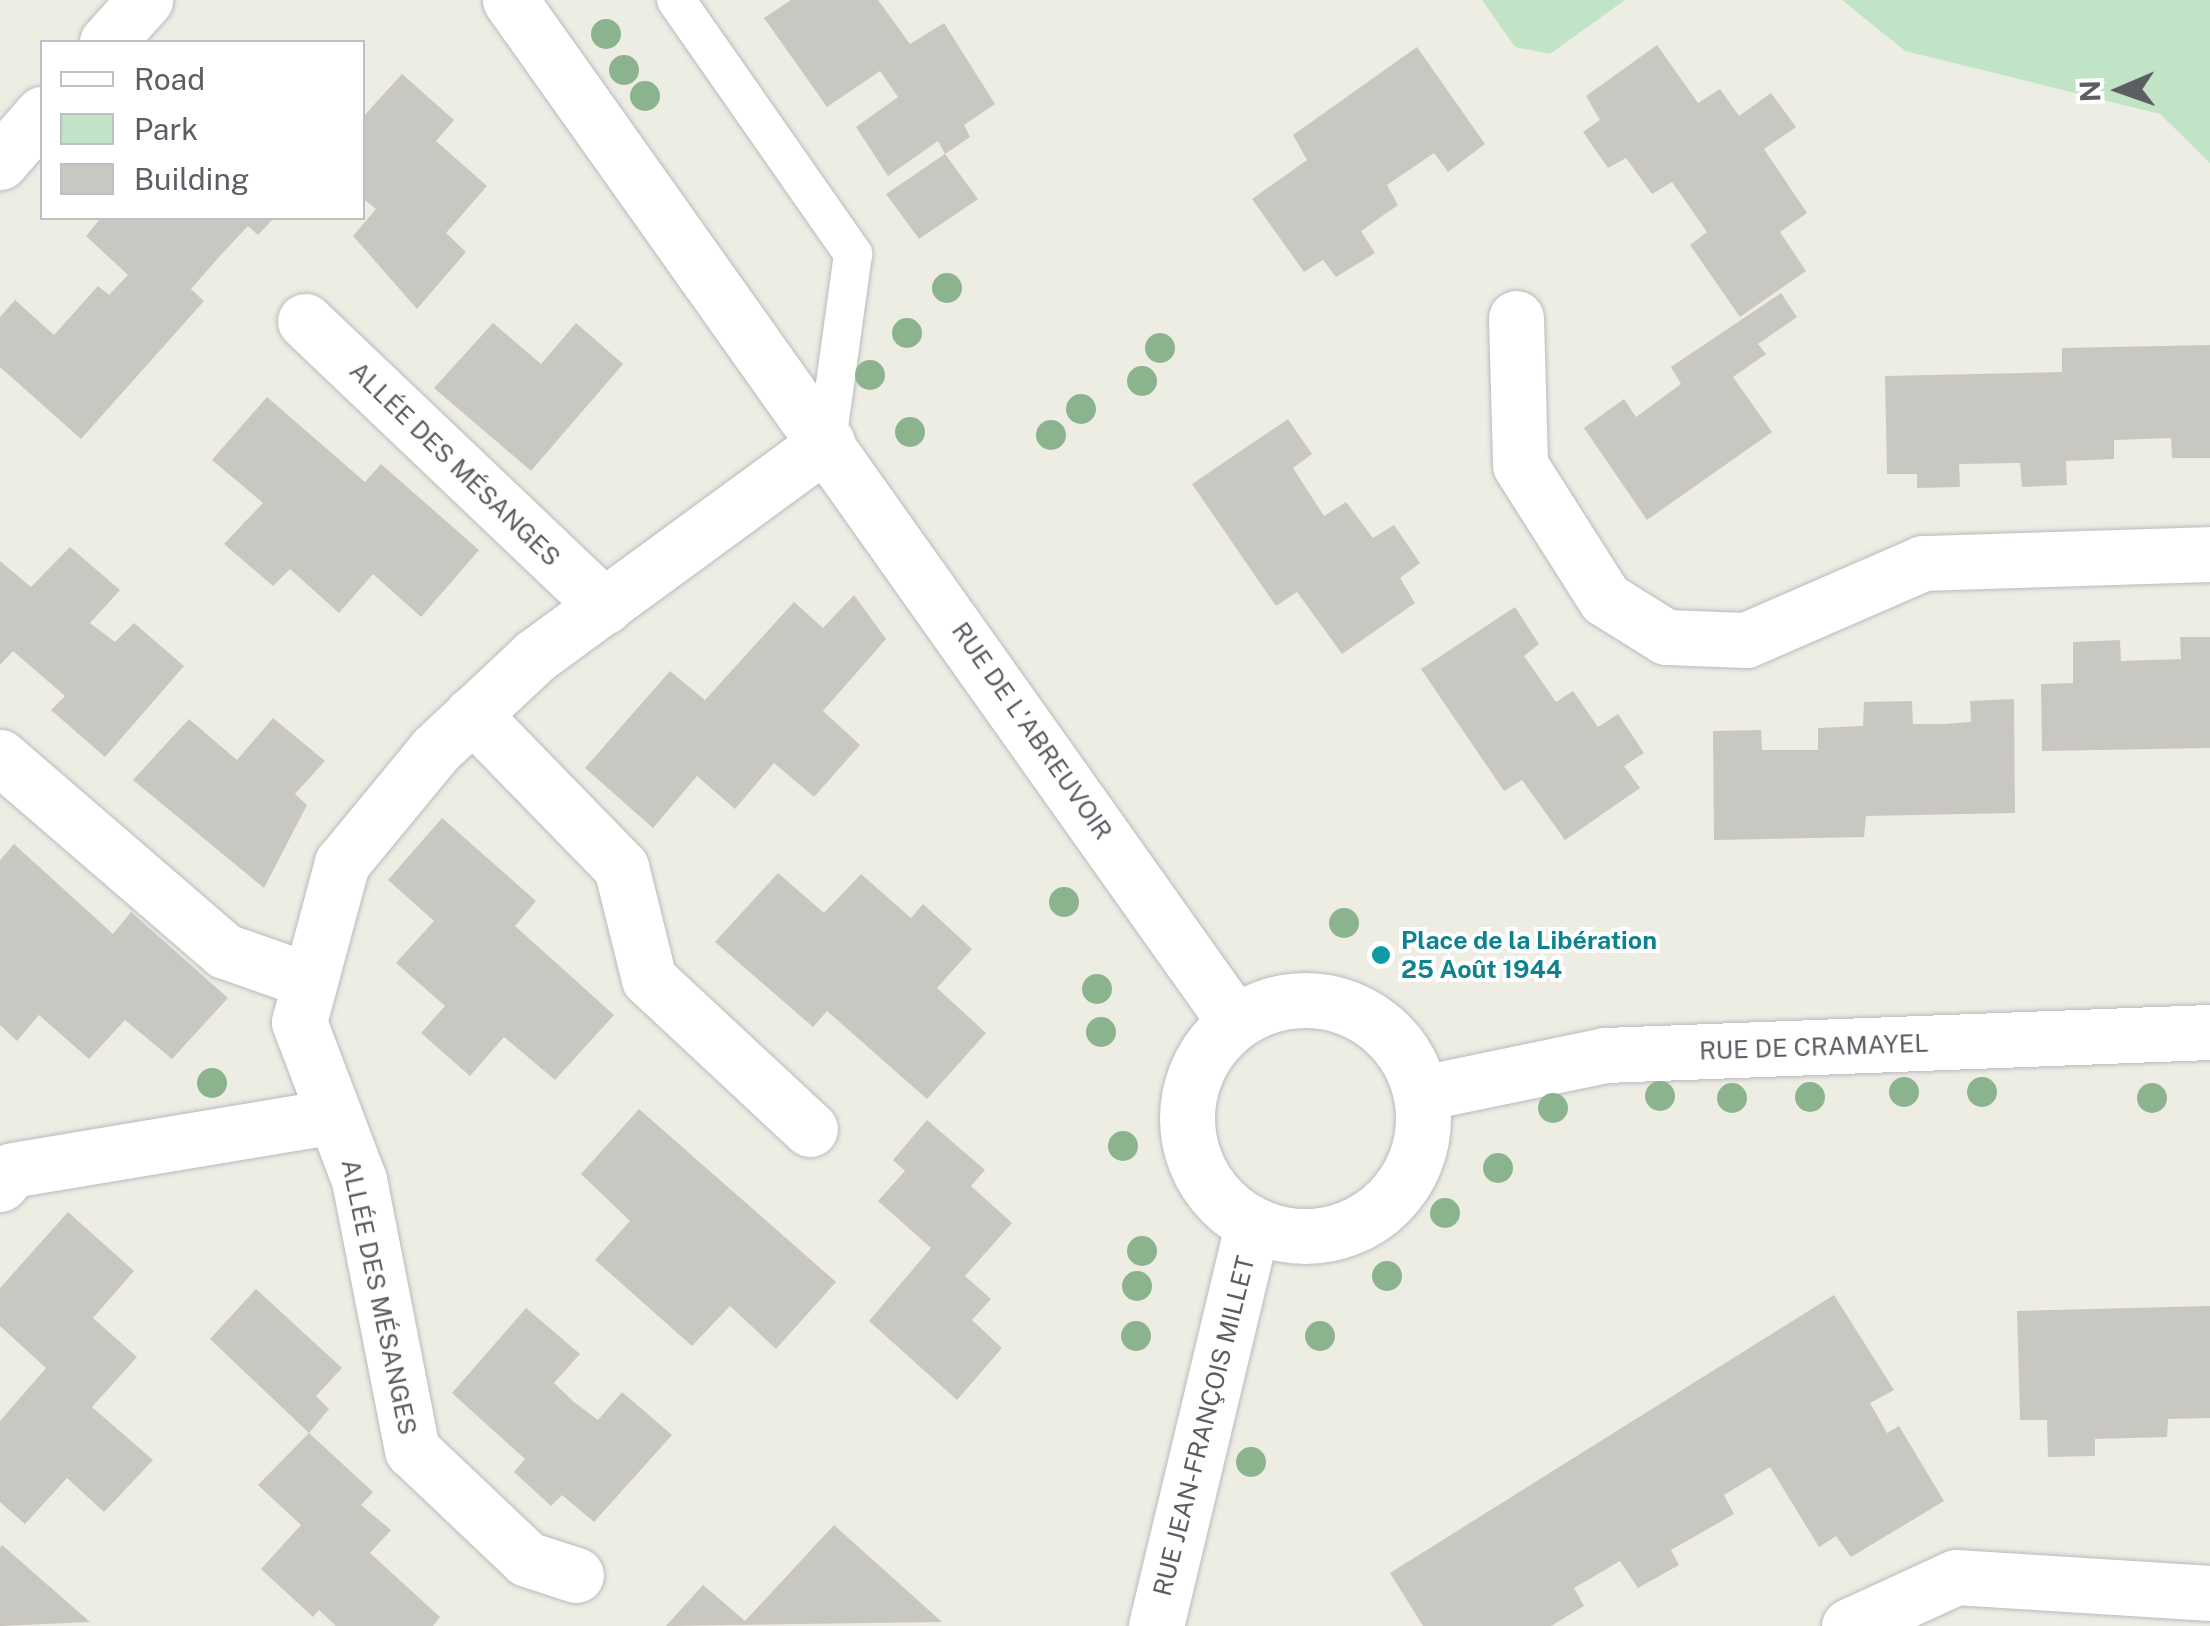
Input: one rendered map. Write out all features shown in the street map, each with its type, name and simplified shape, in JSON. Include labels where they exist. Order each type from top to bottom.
[{"type":"street","points":[[109,40],[145,0]]},
{"type":"street","name":"RUE DE L'ABREUVOIR","points":[[510,0],[1235,1022]]},
{"type":"street","points":[[0,162],[40,116]]},
{"type":"street","points":[[1516,318],[1520,464],[1605,599],[1666,636],[1746,640],[1923,563],[2210,554]]},
{"type":"street","name":"ALLÉE DES MÉSANGES","points":[[305,321],[605,607]]},
{"type":"street","name":"ALLÉE DES MÉSANGES","points":[[576,1575],[527,1560],[412,1450],[359,1180],[299,1022],[342,863],[472,714],[605,607],[827,442]]},
{"type":"street","points":[[472,714],[621,868],[649,979],[810,1129]]},
{"type":"street","points":[[0,757],[225,950],[310,981]]},
{"type":"street","points":[[1271,1004],[1348,1006],[1408,1057],[1422,1094],[1414,1168],[1392,1200],[1327,1236],[1252,1225],[1212,1190],[1186,1128],[1190,1087],[1235,1022],[1271,1004]]},
{"type":"street","name":"RUE DE CRAMAYEL","points":[[1422,1094],[1605,1056],[2210,1032]]},
{"type":"street","points":[[0,1184],[12,1170],[335,1116]]},
{"type":"street","name":"RUE JEAN-FRANÇOIS MILLET","points":[[1156,1626],[1252,1225]]},
{"type":"street","points":[[1848,1626],[1956,1577],[2210,1593]]},
{"type":"lane","points":[[676,0],[853,254],[827,442]]},
{"type":"green space","points":[[1482,0],[1625,0],[1550,54],[1515,47]]},
{"type":"green space","points":[[1842,0],[2210,0],[2210,163],[2160,114],[1905,51]]},
{"type":"building","points":[[791,0],[878,0],[910,44],[944,23],[995,104],[964,125],[970,137],[945,154],[938,141],[888,176],[856,127],[898,97],[880,71],[827,107],[764,18]]},
{"type":"building","points":[[1657,45],[1698,103],[1720,89],[1739,116],[1771,93],[1796,127],[1764,149],[1807,213],[1780,232],[1806,271],[1740,317],[1690,245],[1707,232],[1672,182],[1652,194],[1626,158],[1608,168],[1583,132],[1600,120],[1586,96]]},
{"type":"building","points":[[1417,47],[1485,144],[1448,172],[1434,153],[1387,185],[1398,205],[1361,231],[1375,253],[1336,277],[1323,260],[1304,272],[1252,199],[1307,160],[1293,135]]},
{"type":"building","points":[[402,74],[454,120],[436,141],[487,186],[446,233],[466,252],[417,309],[353,236],[376,209],[365,200],[365,115]]},
{"type":"building","points":[[945,154],[978,199],[919,239],[886,194]]},
{"type":"building","points":[[99,220],[272,220],[258,235],[248,226],[218,258],[191,289],[204,301],[81,439],[0,367],[0,317],[15,300],[54,335],[98,286],[109,295],[128,275],[86,236]]},
{"type":"building","points":[[1781,293],[1797,317],[1758,344],[1766,354],[1733,377],[1772,432],[1647,520],[1584,428],[1624,399],[1636,417],[1681,384],[1671,367]]},
{"type":"building","points":[[493,323],[541,364],[576,323],[623,364],[531,471],[434,388]]},
{"type":"building","points":[[2210,345],[2210,458],[2172,458],[2171,438],[2114,440],[2114,459],[2066,461],[2067,485],[2022,487],[2020,463],[1959,464],[1960,487],[1917,488],[1917,474],[1887,474],[1885,376],[2062,372],[2062,348]]},
{"type":"building","points":[[267,397],[365,482],[381,464],[479,550],[421,617],[373,574],[339,613],[290,569],[273,586],[224,544],[263,503],[212,460]]},
{"type":"building","points":[[1288,419],[1312,454],[1293,468],[1324,516],[1346,502],[1373,538],[1394,525],[1420,563],[1400,578],[1415,603],[1342,654],[1297,592],[1276,606],[1192,484]]},
{"type":"building","points":[[70,547],[120,590],[90,623],[115,642],[134,623],[184,666],[105,757],[51,710],[65,696],[13,651],[0,665],[0,561],[31,587]]},
{"type":"building","points":[[854,595],[886,639],[823,711],[860,745],[814,797],[774,763],[735,809],[697,776],[653,828],[585,768],[670,671],[705,700],[794,602],[823,628]]},
{"type":"building","points":[[1515,607],[1539,644],[1524,656],[1556,702],[1573,691],[1598,727],[1618,714],[1644,753],[1624,766],[1640,788],[1565,840],[1522,780],[1504,791],[1421,669]]},
{"type":"building","points":[[2180,637],[2210,637],[2210,748],[2042,751],[2041,684],[2073,683],[2073,642],[2120,640],[2121,661],[2181,659]]},
{"type":"building","points":[[2014,699],[2015,813],[1866,816],[1864,837],[1714,840],[1713,731],[1761,730],[1762,750],[1818,750],[1818,728],[1863,726],[1864,702],[1912,701],[1913,724],[1943,724],[1971,722],[1970,701]]},
{"type":"building","points":[[273,718],[325,761],[295,794],[307,805],[264,888],[133,780],[189,719],[237,760]]},
{"type":"building","points":[[442,818],[536,901],[515,926],[614,1015],[555,1080],[504,1037],[470,1076],[421,1033],[445,1006],[396,963],[434,921],[388,880]]},
{"type":"building","points":[[14,844],[113,934],[131,912],[228,998],[172,1059],[125,1020],[89,1059],[39,1015],[17,1041],[0,1025],[0,860]]},
{"type":"building","points":[[778,873],[824,913],[861,874],[911,918],[923,904],[972,949],[937,988],[986,1033],[927,1099],[827,1011],[813,1027],[715,942]]},
{"type":"building","points":[[639,1109],[836,1282],[776,1349],[730,1306],[692,1346],[595,1260],[630,1221],[581,1174]]},
{"type":"building","points":[[927,1120],[985,1170],[971,1186],[1012,1223],[965,1276],[991,1299],[972,1320],[1002,1348],[957,1400],[869,1321],[931,1248],[878,1201],[905,1171],[893,1160]]},
{"type":"building","points":[[68,1212],[134,1271],[93,1318],[137,1357],[92,1407],[153,1460],[104,1512],[67,1478],[25,1524],[0,1502],[0,1421],[46,1368],[0,1326],[0,1288]]},
{"type":"building","points":[[256,1289],[342,1368],[316,1396],[329,1409],[309,1433],[210,1339]]},
{"type":"building","points":[[1834,1295],[1894,1390],[1870,1403],[1887,1433],[1899,1426],[1944,1501],[1851,1557],[1836,1536],[1819,1547],[1770,1467],[1724,1495],[1734,1514],[1671,1550],[1679,1565],[1638,1588],[1620,1561],[1574,1588],[1584,1606],[1551,1626],[1423,1626],[1390,1573]]},
{"type":"building","points":[[2210,1306],[2210,1418],[2168,1419],[2167,1437],[2095,1439],[2095,1456],[2048,1457],[2047,1420],[2020,1420],[2017,1311]]},
{"type":"building","points":[[526,1308],[580,1354],[554,1383],[574,1402],[598,1420],[622,1392],[672,1435],[594,1522],[562,1495],[551,1506],[514,1472],[525,1459],[452,1393]]},
{"type":"building","points":[[309,1433],[373,1492],[361,1505],[391,1530],[370,1553],[440,1617],[433,1626],[336,1626],[319,1610],[313,1617],[261,1569],[301,1525],[258,1485]]},
{"type":"building","points":[[834,1525],[942,1622],[666,1626],[703,1585],[745,1621]]},
{"type":"building","points":[[2,1545],[90,1622],[0,1626]]},
{"type":"place","name":"Place de la Libération 25 Août 1944","points":[[1381,955]]}]
